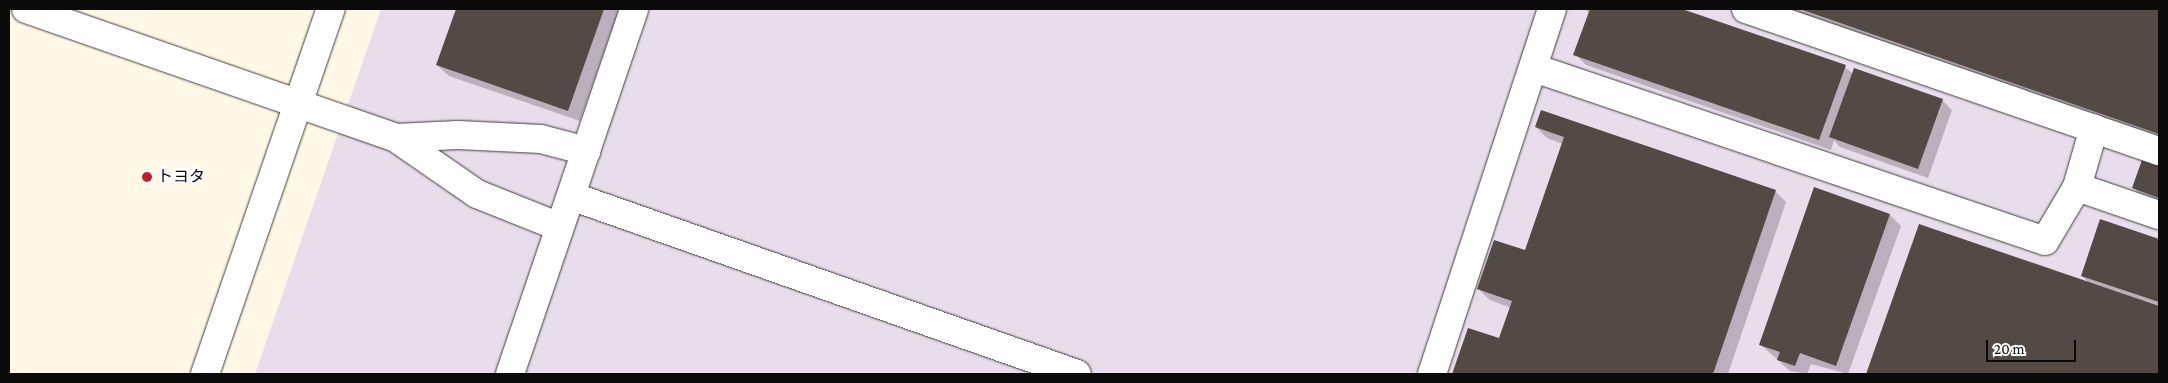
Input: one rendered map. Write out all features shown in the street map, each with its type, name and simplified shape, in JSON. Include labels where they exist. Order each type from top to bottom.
[{"type":"street","points":[[26,9],[54,13],[297,105],[396,138],[478,194],[560,226]]},
{"type":"street","points":[[205,374],[331,9]]},
{"type":"street","points":[[510,374],[634,9]]},
{"type":"street","points":[[1432,374],[1552,9]]},
{"type":"street","points":[[1746,9],[2159,151]]},
{"type":"street","points":[[1534,68],[2045,241],[2077,187],[2094,128]]},
{"type":"street","points":[[396,138],[458,135],[541,139],[586,151]]},
{"type":"street","points":[[2077,187],[2159,215]]},
{"type":"street","points":[[571,196],[1077,374]]},
{"type":"shaded area","points":[[381,9],[2159,9],[2159,374],[255,374]]},
{"type":"building","points":[[456,9],[604,9],[568,111],[436,65]]},
{"type":"building","points":[[1590,9],[1682,9],[1846,65],[1819,140],[1573,55]]},
{"type":"building","points":[[1800,9],[2159,9],[2159,134]]},
{"type":"building","points":[[1854,68],[1943,99],[1918,169],[1829,137]]},
{"type":"building","points":[[1541,110],[1776,190],[1713,374],[1452,374],[1468,328],[1499,338],[1512,301],[1477,289],[1494,240],[1525,250],[1564,137],[1535,127]]},
{"type":"building","points":[[2142,160],[2159,166],[2159,198],[2132,188]]},
{"type":"building","points":[[1814,187],[1890,214],[1836,366],[1800,353],[1795,366],[1777,360],[1780,352],[1759,345]]},
{"type":"building","points":[[2100,219],[2159,239],[2159,302],[2081,276]]},
{"type":"building","points":[[1919,224],[2159,306],[2159,374],[1866,374]]},
{"type":"place","name":"トヨタ","points":[[147,177]]}]
